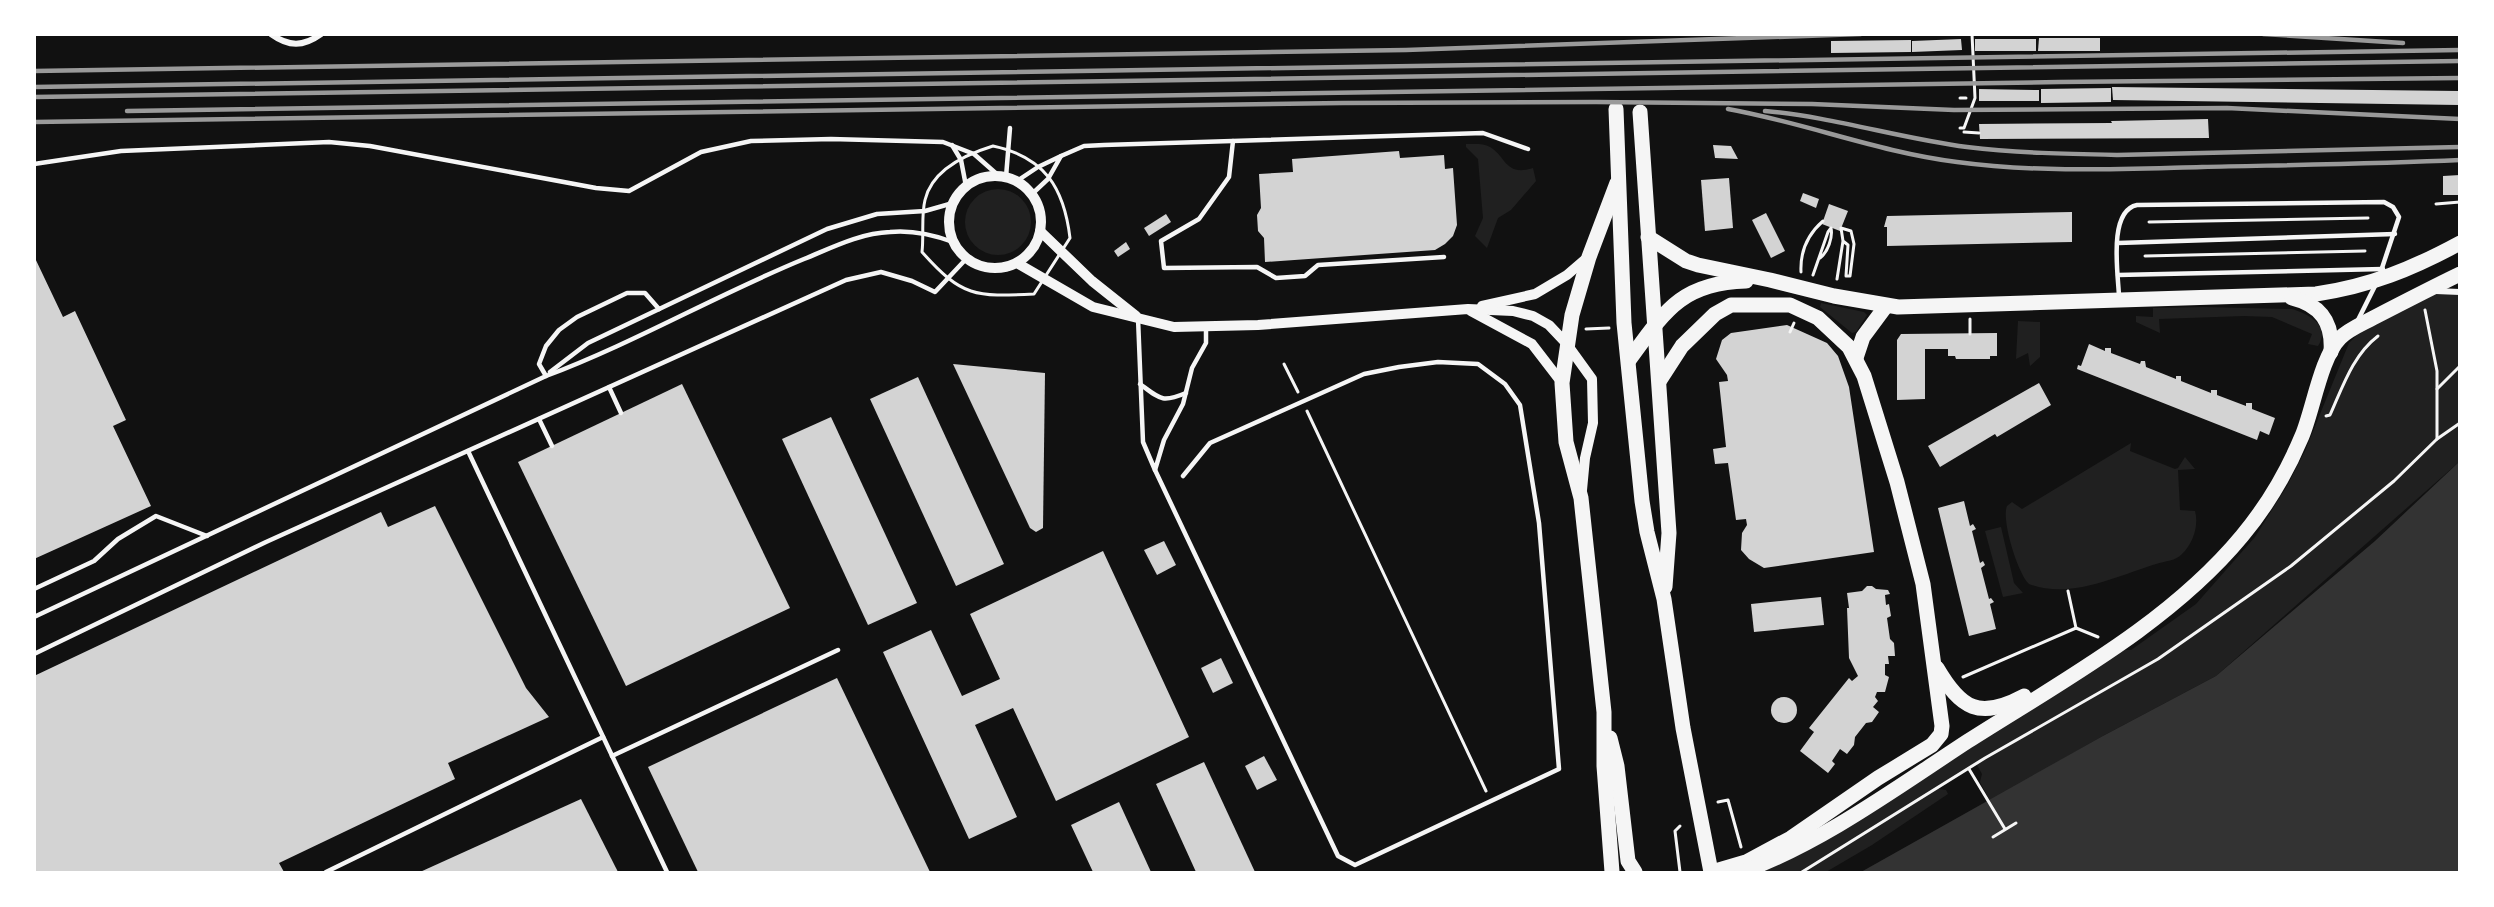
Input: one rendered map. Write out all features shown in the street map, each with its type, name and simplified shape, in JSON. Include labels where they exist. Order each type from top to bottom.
[{"type":"main road","points":[[1616,109],[1624,322],[1642,501],[1647,532],[1664,599],[1681,719],[1711,873],[1744,867],[1793,849],[1834,827],[2018,710],[2173,604],[2242,536],[2266,504],[2303,434],[2331,352],[2339,339],[2352,329],[2424,290],[2460,274]]},
{"type":"main road","points":[[1640,112],[1669,533],[1664,599]]},
{"type":"main road","points":[[1612,873],[1604,766],[1604,712],[1581,498],[1566,442],[1562,383],[1566,343],[1589,256],[1619,177]]},
{"type":"main road","points":[[1648,237],[1686,261],[1698,265],[1886,306],[2286,297],[2338,291],[2380,275],[2412,267],[2460,243]]},
{"type":"main road","points":[[1629,360],[1654,326],[1682,297],[1712,284],[1770,280]]},
{"type":"main road","points":[[2286,297],[2309,304],[2322,315],[2331,333],[2331,352]]},
{"type":"main road","points":[[1660,380],[1682,346],[1715,314],[1731,305],[1790,305],[1818,318],[1841,338],[1856,358],[1864,376],[1897,482],[1923,584],[1942,726],[1938,741],[1859,790],[1791,838],[1744,867]]},
{"type":"main road","points":[[1856,358],[1867,330],[1886,306]]},
{"type":"main road","points":[[1934,663],[1956,696],[1971,705],[1993,709],[2003,707],[2121,641]]},
{"type":"main road","points":[[1604,712],[1617,766],[1628,861],[1635,873]]},
{"type":"street","points":[[271,34],[290,45],[309,43],[321,34]]},
{"type":"street","points":[[1002,176],[1017,181],[1032,194],[1040,211],[1040,231],[1036,243],[1028,255],[1017,263],[1003,268],[988,268],[974,263],[953,242],[949,229],[952,203],[966,186],[976,180],[1002,176]]},
{"type":"street","points":[[1040,231],[1092,281],[1138,318]]},
{"type":"street","points":[[1468,309],[1535,294],[1567,275],[1589,256]]},
{"type":"street","points":[[1017,263],[1093,307],[1174,327],[1206,327],[1468,309],[1513,312],[1533,316],[1549,325],[1566,343],[1592,380],[1593,423],[1584,458],[1581,498]]},
{"type":"street","points":[[2424,290],[2460,292]]},
{"type":"street","points":[[1468,309],[1532,344],[1562,383]]},
{"type":"lane","points":[[34,164],[121,151],[329,142],[370,146],[596,188],[629,191],[701,152],[751,141],[886,139],[943,142],[974,154],[1002,176],[1010,128]]},
{"type":"lane","points":[[1017,181],[1038,167],[1084,146],[1483,133],[1528,149]]},
{"type":"lane","points":[[1233,141],[1229,177],[1199,219],[1161,241],[1164,268],[1257,267],[1276,278],[1305,276],[1318,265],[1444,257]]},
{"type":"lane","points":[[952,145],[961,160],[966,186]]},
{"type":"lane","points":[[1032,194],[1049,177],[1061,156]]},
{"type":"lane","points":[[2119,301],[2118,227],[2121,217],[2129,207],[2137,205],[2376,201],[2389,205],[2397,211],[2399,222],[2380,275],[2363,312],[2352,329]]},
{"type":"lane","points":[[546,376],[588,344],[827,229],[878,214],[925,211],[952,203]]},
{"type":"lane","points":[[34,617],[546,376],[593,358],[739,287],[856,239],[891,231],[924,234],[953,242]]},
{"type":"lane","points":[[2118,243],[2395,234]]},
{"type":"lane","points":[[34,654],[266,542],[846,279],[881,272],[912,281],[935,292],[967,258]]},
{"type":"lane","points":[[2118,275],[2380,275]]},
{"type":"lane","points":[[546,376],[539,364],[546,346],[559,330],[577,318],[627,293],[645,293],[659,309]]},
{"type":"lane","points":[[1138,318],[1143,442],[1338,856],[1355,865],[1559,769],[1543,555],[1520,405],[1505,384],[1478,364],[1438,362],[1364,374],[1210,443],[1183,476]]},
{"type":"lane","points":[[1155,470],[1164,440],[1184,404],[1192,368],[1206,343],[1206,327]]},
{"type":"lane","points":[[1140,384],[1160,399],[1165,400],[1186,393]]},
{"type":"lane","points":[[609,387],[621,413]]},
{"type":"lane","points":[[539,418],[552,446]]},
{"type":"lane","points":[[468,451],[667,873]]},
{"type":"lane","points":[[34,589],[94,561],[118,539],[156,516],[207,536]]},
{"type":"lane","points":[[612,756],[838,650]]},
{"type":"lane","points":[[326,873],[603,737]]},
{"type":"path","points":[[1960,129],[1964,128],[1976,98],[1972,34]]},
{"type":"path","points":[[1960,98],[1966,98]]},
{"type":"path","points":[[1964,132],[1979,132]]},
{"type":"path","points":[[993,146],[1008,149],[1038,167],[1049,177],[1067,211],[1070,238],[1034,294],[1005,296],[975,294],[958,288],[922,252],[925,201],[931,186],[947,168],[993,146]]},
{"type":"path","points":[[2436,204],[2460,202]]},
{"type":"path","points":[[2149,222],[2368,218]]},
{"type":"path","points":[[1801,274],[1800,254],[1823,221]]},
{"type":"path","points":[[1831,228],[1832,233],[1824,255],[1820,258],[1831,228]]},
{"type":"path","points":[[1834,296],[1843,241],[1842,228],[1851,231],[1854,244],[1850,276],[1846,276],[1848,245],[1843,241]]},
{"type":"path","points":[[2145,256],[2365,251]]},
{"type":"path","points":[[2416,310],[2424,305],[2437,371],[2437,440]]},
{"type":"path","points":[[1970,318],[1970,333]]},
{"type":"path","points":[[1581,329],[1614,328]]},
{"type":"path","points":[[2320,418],[2330,415],[2348,374],[2366,345],[2384,332]]},
{"type":"path","points":[[1284,364],[1491,802]]},
{"type":"path","points":[[2437,389],[2460,366]]},
{"type":"path","points":[[1802,873],[2068,708],[2157,659],[2291,566],[2385,488],[2437,440],[2460,423]]},
{"type":"path","points":[[2068,591],[2076,628]]},
{"type":"path","points":[[1967,675],[2076,628],[2098,637]]},
{"type":"path","points":[[1969,769],[2005,830]]},
{"type":"path","points":[[1718,802],[1728,800],[1744,867]]},
{"type":"path","points":[[1993,837],[2016,823]]},
{"type":"path","points":[[1680,826],[1674,831],[1680,873]]},
{"type":"shaded area","points":[[1466,144],[1488,146],[1511,168],[1524,170],[1533,168],[1536,181],[1511,210],[1498,218],[1487,248],[1475,236],[1483,218],[1478,159],[1466,147]]},
{"type":"shaded area","points":[[998,189],[1010,192],[1021,199],[1028,210],[1031,222],[1028,234],[1021,245],[1010,252],[998,255],[986,252],[975,245],[968,234],[965,222],[968,210],[975,199],[986,192]]},
{"type":"shaded area","points":[[2431,295],[2459,295],[2459,462],[2216,676],[2101,737],[1990,801],[1980,782],[1982,774],[1977,765],[1938,789],[1946,790],[1948,794],[1872,845],[1826,872],[1746,872],[2116,650],[2131,650],[2196,604],[2255,537],[2287,486],[2305,451],[2349,343],[2365,327]]},
{"type":"shaded area","points":[[1821,303],[1864,312],[1867,315],[1856,332],[1852,333],[1820,307]]},
{"type":"shaded area","points":[[2153,308],[2292,309],[2316,322],[2322,332],[2321,339],[2318,346],[2308,344],[2312,334],[2272,317],[2159,319],[2160,333],[2136,322],[2136,316],[2153,317]]},
{"type":"shaded area","points":[[2018,321],[2040,322],[2040,357],[2030,366],[2028,353],[2016,359]]},
{"type":"shaded area","points":[[2131,443],[2130,451],[2175,469],[2185,457],[2195,469],[2178,470],[2180,510],[2195,511],[2196,517],[2194,534],[2186,550],[2174,559],[2077,588],[2045,588],[2029,584],[2020,570],[2008,534],[2007,506],[2012,502],[2022,509]]},
{"type":"shaded area","points":[[2459,462],[2459,872],[1861,872],[2101,737],[2216,676],[2375,541]]},
{"type":"shaded area","points":[[2001,527],[2014,583],[2023,593],[2003,597],[1985,531]]},
{"type":"building","points":[[2039,38],[2100,38],[2100,51],[2038,51]]},
{"type":"building","points":[[1961,39],[1962,50],[1912,52],[1912,41]]},
{"type":"building","points":[[1975,39],[2036,39],[2036,51],[1975,51]]},
{"type":"building","points":[[1911,40],[1911,52],[1831,53],[1831,41]]},
{"type":"building","points":[[2112,87],[2459,91],[2459,105],[2113,100]]},
{"type":"building","points":[[2111,88],[2111,102],[2041,103],[2041,89]]},
{"type":"building","points":[[1979,89],[2039,90],[2039,101],[1979,101]]},
{"type":"building","points":[[2208,119],[2209,138],[1980,139],[1979,124],[2112,123],[2111,121]]},
{"type":"building","points":[[1713,145],[1731,146],[1738,159],[1715,158]]},
{"type":"building","points":[[1399,151],[1400,158],[1444,155],[1445,169],[1453,168],[1457,225],[1453,236],[1445,244],[1435,250],[1265,262],[1264,238],[1258,231],[1257,215],[1261,208],[1259,174],[1293,172],[1292,159]]},
{"type":"building","points":[[2460,175],[2460,195],[2443,195],[2443,176]]},
{"type":"building","points":[[1729,178],[1733,228],[1705,231],[1701,180]]},
{"type":"building","points":[[1803,193],[1819,199],[1816,208],[1800,201]]},
{"type":"building","points":[[1829,204],[1848,211],[1840,231],[1822,224]]},
{"type":"building","points":[[2072,212],[2072,242],[1887,246],[1887,227],[1884,227],[1887,216]]},
{"type":"building","points":[[1766,213],[1785,251],[1771,258],[1752,220]]},
{"type":"building","points":[[1166,214],[1171,222],[1149,236],[1144,228]]},
{"type":"building","points":[[1126,242],[1130,249],[1118,257],[1114,251]]},
{"type":"building","points":[[34,256],[63,317],[75,311],[126,420],[113,426],[151,506],[34,559]]},
{"type":"building","points":[[1787,325],[1827,343],[1838,356],[1849,387],[1874,552],[1764,568],[1749,559],[1741,550],[1742,533],[1747,525],[1746,519],[1736,520],[1728,463],[1715,464],[1713,449],[1726,447],[1719,382],[1728,381],[1727,375],[1716,359],[1722,340],[1731,333]]},
{"type":"building","points":[[1997,333],[1997,356],[1990,356],[1990,359],[1956,359],[1955,356],[1948,356],[1948,349],[1925,349],[1925,399],[1897,400],[1897,340],[1901,334]]},
{"type":"building","points":[[2089,344],[2105,351],[2105,348],[2111,348],[2111,353],[2140,364],[2141,361],[2145,361],[2146,367],[2176,379],[2176,376],[2181,376],[2181,381],[2211,393],[2211,390],[2217,390],[2217,395],[2246,406],[2246,403],[2252,403],[2252,409],[2275,418],[2269,435],[2260,431],[2257,440],[2077,369],[2078,365],[2081,366]]},
{"type":"building","points":[[953,364],[1045,373],[1043,528],[1036,532],[1030,528]]},
{"type":"building","points":[[918,377],[1004,564],[956,586],[870,399]]},
{"type":"building","points":[[2039,383],[2051,405],[1997,437],[1995,434],[1940,467],[1928,446]]},
{"type":"building","points":[[682,384],[790,608],[626,686],[518,462]]},
{"type":"building","points":[[831,417],[917,603],[868,625],[782,439]]},
{"type":"building","points":[[1964,501],[1970,526],[1973,524],[1976,529],[1972,531],[1980,563],[1983,561],[1985,565],[1981,568],[1989,599],[1991,598],[1994,602],[1990,604],[1996,629],[1969,636],[1938,508]]},
{"type":"building","points":[[435,506],[526,688],[549,717],[448,763],[455,779],[279,863],[284,872],[34,872],[34,676],[381,512],[388,527]]},
{"type":"building","points":[[1164,541],[1176,565],[1157,575],[1144,550]]},
{"type":"building","points":[[1103,551],[1189,737],[1056,801],[1013,708],[975,725],[1017,817],[969,839],[883,652],[931,630],[962,696],[1000,679],[970,614]]},
{"type":"building","points":[[1867,586],[1888,590],[1890,594],[1885,595],[1891,616],[1887,618],[1895,656],[1888,656],[1889,664],[1885,664],[1885,675],[1889,677],[1885,692],[1877,692],[1875,697],[1878,701],[1873,707],[1879,712],[1872,722],[1866,723],[1855,737],[1854,745],[1847,754],[1840,749],[1832,761],[1835,764],[1828,773],[1800,751],[1814,732],[1809,728],[1849,678],[1852,681],[1858,676],[1849,658],[1847,593],[1862,591]]},
{"type":"building","points":[[1821,597],[1824,625],[1754,632],[1751,604]]},
{"type":"building","points":[[1221,658],[1233,683],[1213,693],[1201,668]]},
{"type":"building","points":[[837,678],[930,872],[698,872],[648,767]]},
{"type":"building","points":[[1784,697],[1793,701],[1797,710],[1793,719],[1784,723],[1775,719],[1771,710],[1775,701]]},
{"type":"building","points":[[1264,756],[1277,780],[1257,790],[1245,766]]},
{"type":"building","points":[[1204,762],[1255,872],[1196,872],[1156,784]]},
{"type":"building","points":[[581,799],[618,872],[420,872]]},
{"type":"building","points":[[1119,802],[1151,872],[1093,872],[1071,825]]},
{"type":"railway","points":[[34,71],[1406,50],[1861,34]]},
{"type":"railway","points":[[2263,34],[2403,43]]},
{"type":"railway","points":[[34,87],[2460,50]]},
{"type":"railway","points":[[34,97],[2460,61]]},
{"type":"railway","points":[[127,111],[2460,78]]},
{"type":"railway","points":[[34,122],[1343,103],[1596,102],[1812,104],[1954,110],[2227,108],[2460,119]]},
{"type":"railway","points":[[1728,109],[1870,145],[1928,157],[2018,168],[2110,169],[2460,160]]},
{"type":"railway","points":[[1765,111],[1816,118],[1967,147],[2061,154],[2117,155],[2460,147]]}]
